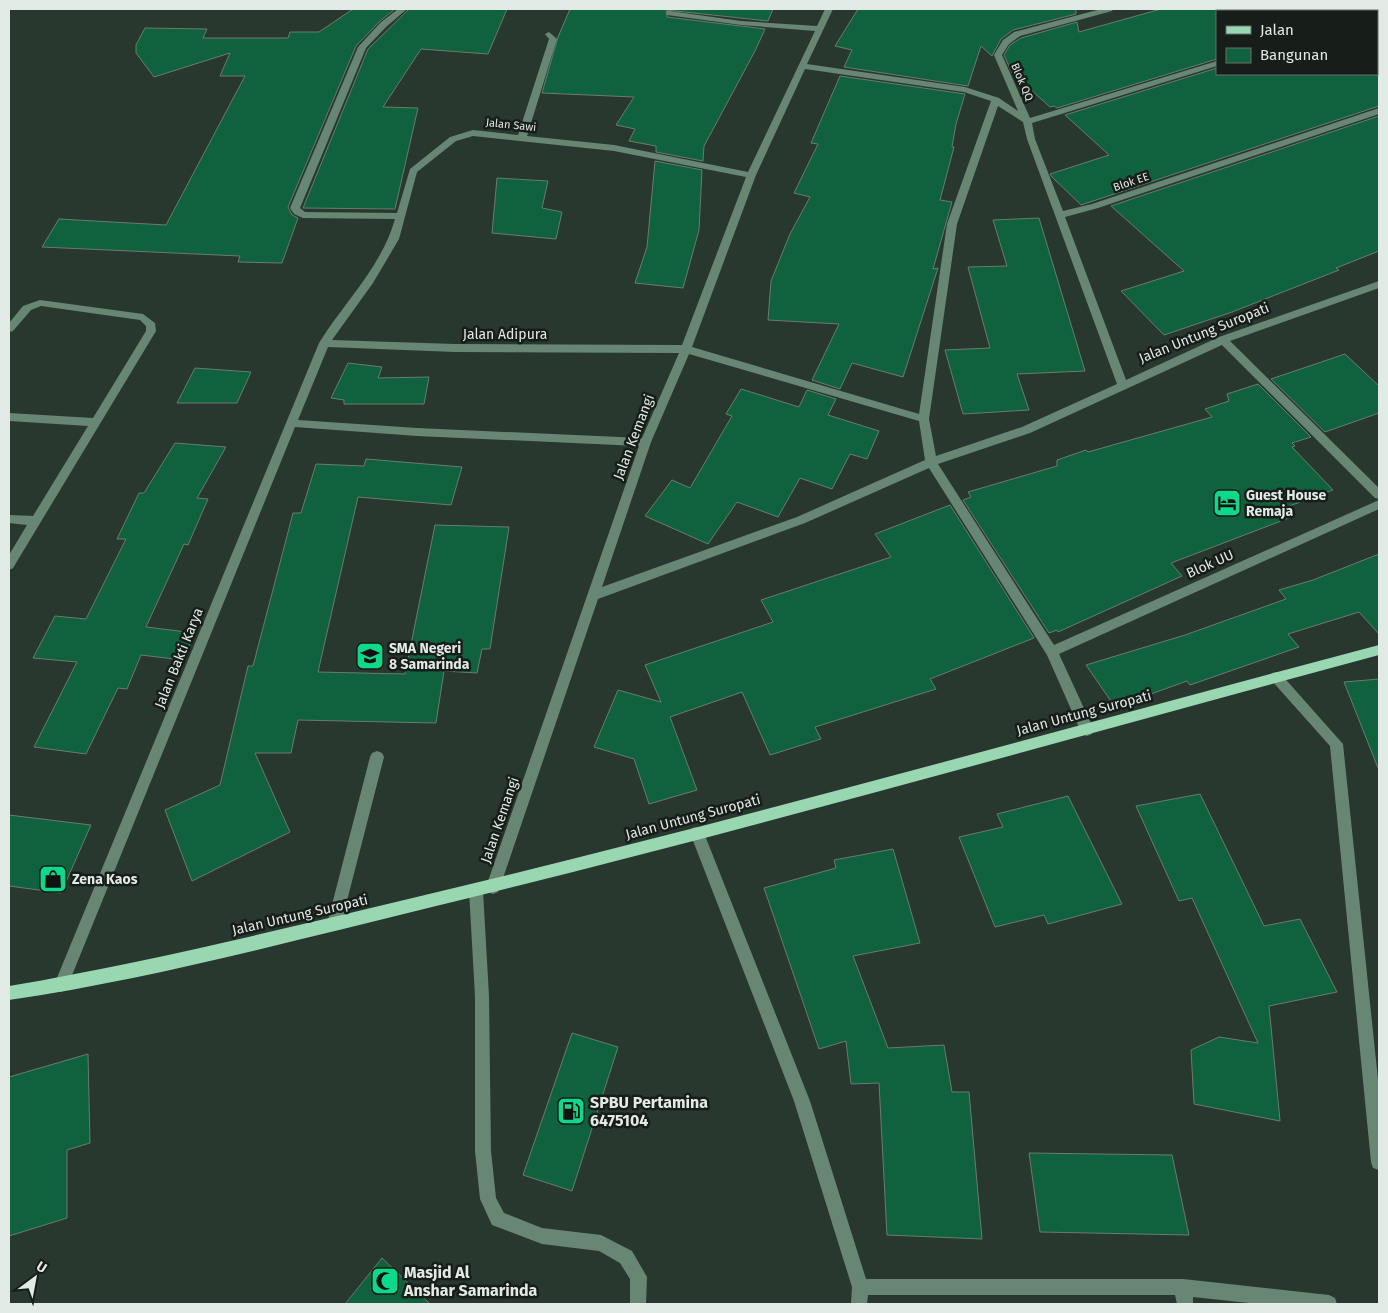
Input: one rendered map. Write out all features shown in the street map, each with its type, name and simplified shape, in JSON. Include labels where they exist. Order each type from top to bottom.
[{"type":"main road","name":"Jalan Untung Suropati","points":[[9,994],[61,985],[476,891],[1087,730],[1379,650]]},
{"type":"street","points":[[401,216],[303,215],[297,212],[295,208],[362,47],[378,30],[403,9]]},
{"type":"street","name":"Jalan Kemangi","points":[[493,886],[646,442],[686,349],[751,175],[801,66],[821,30],[829,9]]},
{"type":"street","name":"Blok QQ","points":[[1027,122],[998,55],[1006,42],[1017,34],[1109,9]]},
{"type":"street","points":[[670,13],[741,23],[821,30]]},
{"type":"street","points":[[522,138],[553,39],[549,34]]},
{"type":"street","points":[[1027,122],[1216,63]]},
{"type":"street","points":[[801,66],[965,90],[996,100],[1027,122],[1031,139],[1123,385]]},
{"type":"street","points":[[996,100],[952,224],[924,419],[931,462],[1052,652],[1087,730]]},
{"type":"street","name":"Blok EE","points":[[1060,215],[1095,206],[1379,111]]},
{"type":"street","name":"Jalan Sawi","points":[[324,343],[370,281],[394,239],[413,171],[453,139],[473,133],[614,148],[751,175]]},
{"type":"street","name":"Jalan Untung Suropati","points":[[592,596],[801,520],[931,462],[1026,430],[1223,340],[1379,284]]},
{"type":"street","points":[[9,329],[27,308],[40,303],[143,317],[149,321],[151,331],[9,565]]},
{"type":"street","points":[[1223,340],[1379,495]]},
{"type":"street","name":"Jalan Adipura","points":[[324,343],[455,348],[686,349],[924,419]]},
{"type":"street","name":"Jalan Bakti Karya","points":[[61,985],[324,343]]},
{"type":"street","points":[[9,417],[96,422]]},
{"type":"street","points":[[291,423],[417,432],[646,442]]},
{"type":"street","name":"Blok UU","points":[[1052,652],[1379,504]]},
{"type":"street","points":[[9,519],[35,521]]},
{"type":"street","points":[[1276,677],[1336,744],[1379,1162]]},
{"type":"street","points":[[334,924],[377,757]]},
{"type":"street","points":[[697,833],[802,1101],[859,1296],[1183,1287],[1329,1304]]},
{"type":"street","points":[[476,891],[482,996],[483,1151],[488,1199],[498,1219],[542,1236],[601,1243],[626,1257],[639,1277],[638,1304]]},
{"type":"street","points":[[1183,1287],[1185,1304]]},
{"type":"building","points":[[353,9],[395,9],[379,22],[356,46],[288,207],[292,215],[298,218],[282,263],[238,262],[240,256],[42,247],[59,219],[166,225],[245,76],[220,76],[230,53],[154,77],[136,53],[136,45],[145,28],[207,29],[203,38],[288,38],[290,32],[319,32]]},
{"type":"building","points":[[409,9],[507,9],[488,54],[421,49],[383,107],[418,108],[395,209],[303,208],[368,49]]},
{"type":"building","points":[[570,9],[773,9],[768,21],[666,10],[667,17],[765,29],[704,146],[703,161],[656,152],[656,146],[629,141],[635,129],[616,125],[634,97],[542,93],[558,37]]},
{"type":"building","points":[[858,9],[1076,9],[1076,14],[1013,30],[1001,39],[992,56],[981,46],[968,86],[844,67],[852,50],[835,46]]},
{"type":"building","points":[[1161,9],[1217,9],[1216,59],[1057,108],[1054,106],[1050,107],[1012,73],[1004,55],[1010,45],[1021,38],[1077,22],[1079,32]]},
{"type":"building","points":[[1216,68],[1216,75],[1379,74],[1379,106],[1081,205],[1050,174],[1109,155],[1065,115]]},
{"type":"building","points":[[840,76],[965,94],[956,124],[952,147],[954,147],[940,200],[952,202],[933,269],[938,268],[903,377],[852,363],[840,389],[812,380],[839,324],[768,320],[771,281],[790,234],[810,197],[794,193],[818,144],[811,143]]},
{"type":"building","points":[[1379,116],[1379,251],[1336,268],[1339,270],[1232,312],[1164,335],[1121,291],[1184,271],[1111,206]]},
{"type":"building","points":[[655,161],[702,170],[699,230],[683,288],[635,283],[647,247]]},
{"type":"building","points":[[497,178],[548,181],[542,208],[562,212],[556,239],[492,233]]},
{"type":"building","points":[[1039,218],[1085,371],[1017,374],[1029,410],[963,414],[945,350],[990,348],[968,267],[1007,266],[993,220]]},
{"type":"building","points":[[1345,354],[1379,386],[1379,413],[1325,432],[1271,379]]},
{"type":"building","points":[[348,363],[382,367],[378,378],[429,377],[424,404],[344,404],[344,400],[331,398]]},
{"type":"building","points":[[195,368],[251,372],[237,403],[177,403]]},
{"type":"building","points":[[1258,384],[1311,437],[1292,443],[1295,446],[1292,447],[1333,490],[1281,509],[1289,518],[1171,563],[1182,576],[1058,632],[1057,630],[1049,633],[963,500],[971,497],[968,492],[1057,466],[1057,460],[1086,450],[1088,452],[1212,417],[1205,409],[1229,401],[1227,394]]},
{"type":"building","points":[[741,389],[799,407],[807,390],[836,399],[828,415],[879,431],[867,459],[850,454],[832,489],[800,478],[778,517],[737,502],[708,544],[645,516],[672,480],[690,488],[732,416],[726,414]]},
{"type":"building","points":[[175,443],[226,447],[197,498],[208,499],[188,545],[184,544],[146,627],[195,633],[182,660],[141,655],[127,689],[118,688],[86,754],[34,747],[77,662],[33,658],[55,616],[86,619],[126,539],[117,539],[139,493],[144,493]]},
{"type":"building","points":[[366,459],[462,467],[451,505],[358,497],[318,672],[405,674],[435,525],[509,527],[490,649],[482,649],[477,673],[444,671],[436,723],[298,720],[291,753],[255,753],[290,832],[192,881],[165,810],[220,785],[248,666],[253,666],[293,513],[301,513],[316,464],[364,466]]},
{"type":"building","points":[[950,505],[1034,638],[930,679],[936,689],[815,727],[821,739],[770,755],[742,692],[670,717],[697,790],[649,804],[634,759],[594,747],[618,690],[661,702],[645,665],[773,622],[761,600],[891,557],[875,534]]},
{"type":"building","points":[[1379,554],[1379,634],[1359,612],[1288,634],[1299,647],[1190,685],[1187,681],[1115,707],[1086,665],[1185,635],[1286,599],[1279,590],[1313,580]]},
{"type":"building","points":[[1379,679],[1379,767],[1378,768],[1344,682]]},
{"type":"building","points":[[1200,794],[1264,926],[1300,919],[1337,992],[1269,1006],[1280,1121],[1194,1104],[1191,1050],[1219,1037],[1258,1043],[1192,898],[1179,901],[1136,806]]},
{"type":"building","points":[[1068,796],[1122,904],[1048,924],[1044,915],[995,927],[959,837],[1003,827],[997,814]]},
{"type":"building","points":[[9,815],[91,825],[61,893],[9,886]]},
{"type":"building","points":[[893,849],[920,943],[853,956],[888,1048],[944,1045],[952,1092],[969,1092],[982,1239],[887,1235],[879,1083],[851,1084],[846,1041],[819,1049],[764,888],[836,868],[834,860]]},
{"type":"building","name":"SPBU Pertamina 6475104","points":[[572,1033],[618,1047],[572,1191],[523,1175]]},
{"type":"building","points":[[88,1054],[90,1143],[67,1150],[67,1218],[9,1236],[9,1077]]},
{"type":"building","points":[[1029,1153],[1172,1155],[1189,1235],[1040,1232]]},
{"type":"building","name":"Masjid Al Anshar Samarinda","points":[[382,1258],[430,1304],[345,1304]]},
{"type":"place","name":"Guest House Remaja","points":[[1227,503]]},
{"type":"place","name":"SMA Negeri 8 Samarinda","points":[[370,656]]},
{"type":"place","name":"Zena Kaos","points":[[53,879]]},
{"type":"place","name":"SPBU Pertamina 6475104","points":[[571,1111]]},
{"type":"place","name":"Masjid Al Anshar Samarinda","points":[[385,1281]]}]
